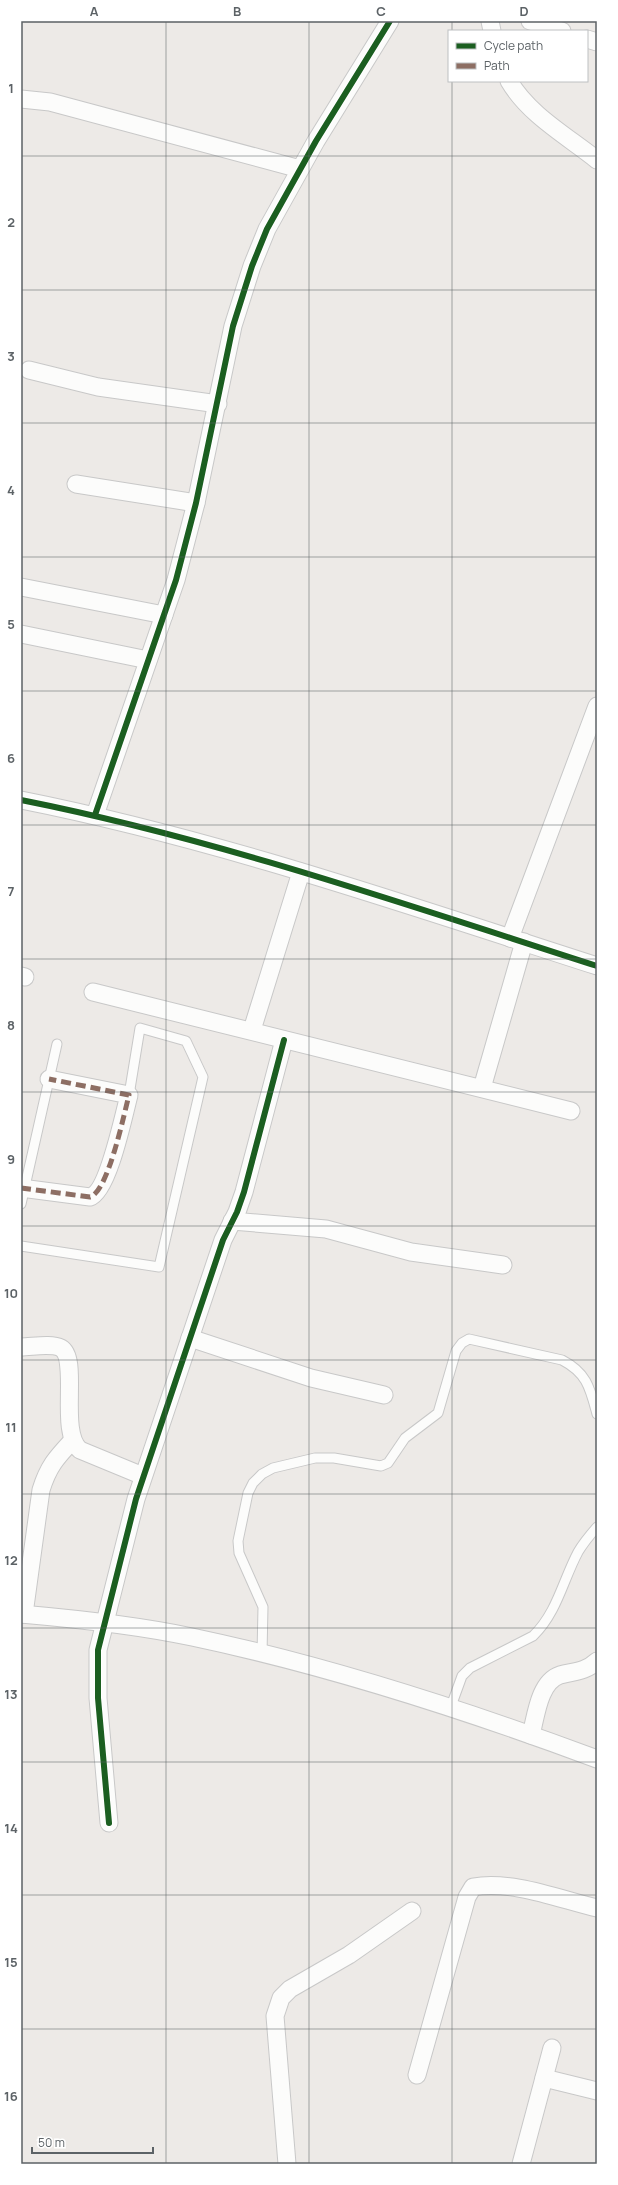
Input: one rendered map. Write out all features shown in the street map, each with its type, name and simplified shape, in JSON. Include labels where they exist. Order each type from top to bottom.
[{"type":"street","points":[[95,815],[176,580],[196,503],[218,404],[233,326],[252,266],[267,229],[300,169],[390,21]]},
{"type":"street","points":[[530,21],[559,30]]},
{"type":"street","points":[[510,82],[515,91],[541,118],[597,160]]},
{"type":"street","points":[[21,99],[50,102],[300,169]]},
{"type":"street","points":[[29,370],[98,387],[218,404]]},
{"type":"street","points":[[76,484],[196,503]]},
{"type":"street","points":[[21,587],[164,615]]},
{"type":"street","points":[[21,634],[148,660]]},
{"type":"street","points":[[482,1088],[517,940],[597,706]]},
{"type":"street","points":[[21,800],[95,815],[223,848],[597,966]]},
{"type":"street","points":[[252,1030],[302,872]]},
{"type":"street","points":[[93,992],[252,1030],[284,1040],[571,1111]]},
{"type":"street","points":[[109,1823],[97,1676],[98,1650],[106,1624],[136,1499],[143,1476],[223,1240],[244,1192],[284,1040]]},
{"type":"street","points":[[22,1193],[90,1197],[98,1193],[113,1155],[129,1095],[49,1079]]},
{"type":"street","points":[[232,1221],[326,1228],[411,1252],[503,1265]]},
{"type":"street","points":[[190,1338],[311,1378],[384,1395]]},
{"type":"street","points":[[21,1347],[54,1347],[61,1348],[65,1352],[68,1366],[72,1441],[80,1450],[143,1476]]},
{"type":"street","points":[[72,1441],[50,1465],[41,1490],[22,1614],[106,1624],[191,1637],[337,1672],[531,1734],[597,1759]]},
{"type":"street","points":[[531,1734],[544,1688],[551,1680],[560,1676],[581,1672],[597,1661]]},
{"type":"street","points":[[417,2075],[467,1897],[473,1887],[488,1884],[510,1886],[597,1908]]},
{"type":"street","points":[[287,2164],[275,2016],[281,1998],[290,1989],[349,1955],[412,1911]]},
{"type":"street","points":[[521,2164],[552,2048]]},
{"type":"street","points":[[544,2078],[597,2091]]},
{"type":"lane","points":[[21,1246],[159,1267],[204,1077],[186,1041],[140,1028],[129,1095]]},
{"type":"lane","points":[[22,1193],[57,1044]]},
{"type":"lane","points":[[262,1654],[263,1607],[239,1553],[238,1541],[248,1493],[262,1474],[273,1468],[315,1458],[334,1458],[381,1466],[388,1463],[405,1438],[438,1413],[456,1351],[462,1343],[469,1339],[562,1360],[575,1366],[584,1376],[590,1388],[597,1414]]},
{"type":"lane","points":[[450,1709],[462,1676],[470,1668],[533,1636],[542,1628],[552,1611],[578,1553],[597,1527]]},
{"type":"marked path","points":[[21,1188],[90,1197],[97,1192],[109,1168],[129,1095],[49,1079]]},
{"type":"cycle path","points":[[95,815],[176,580],[196,503],[233,326],[252,266],[267,229],[316,141],[390,21]]},
{"type":"cycle path","points":[[21,800],[167,834],[239,854],[383,897],[597,966]]},
{"type":"cycle path","points":[[109,1823],[98,1698],[98,1650],[136,1499],[223,1240],[237,1212],[244,1192],[284,1040]]}]
